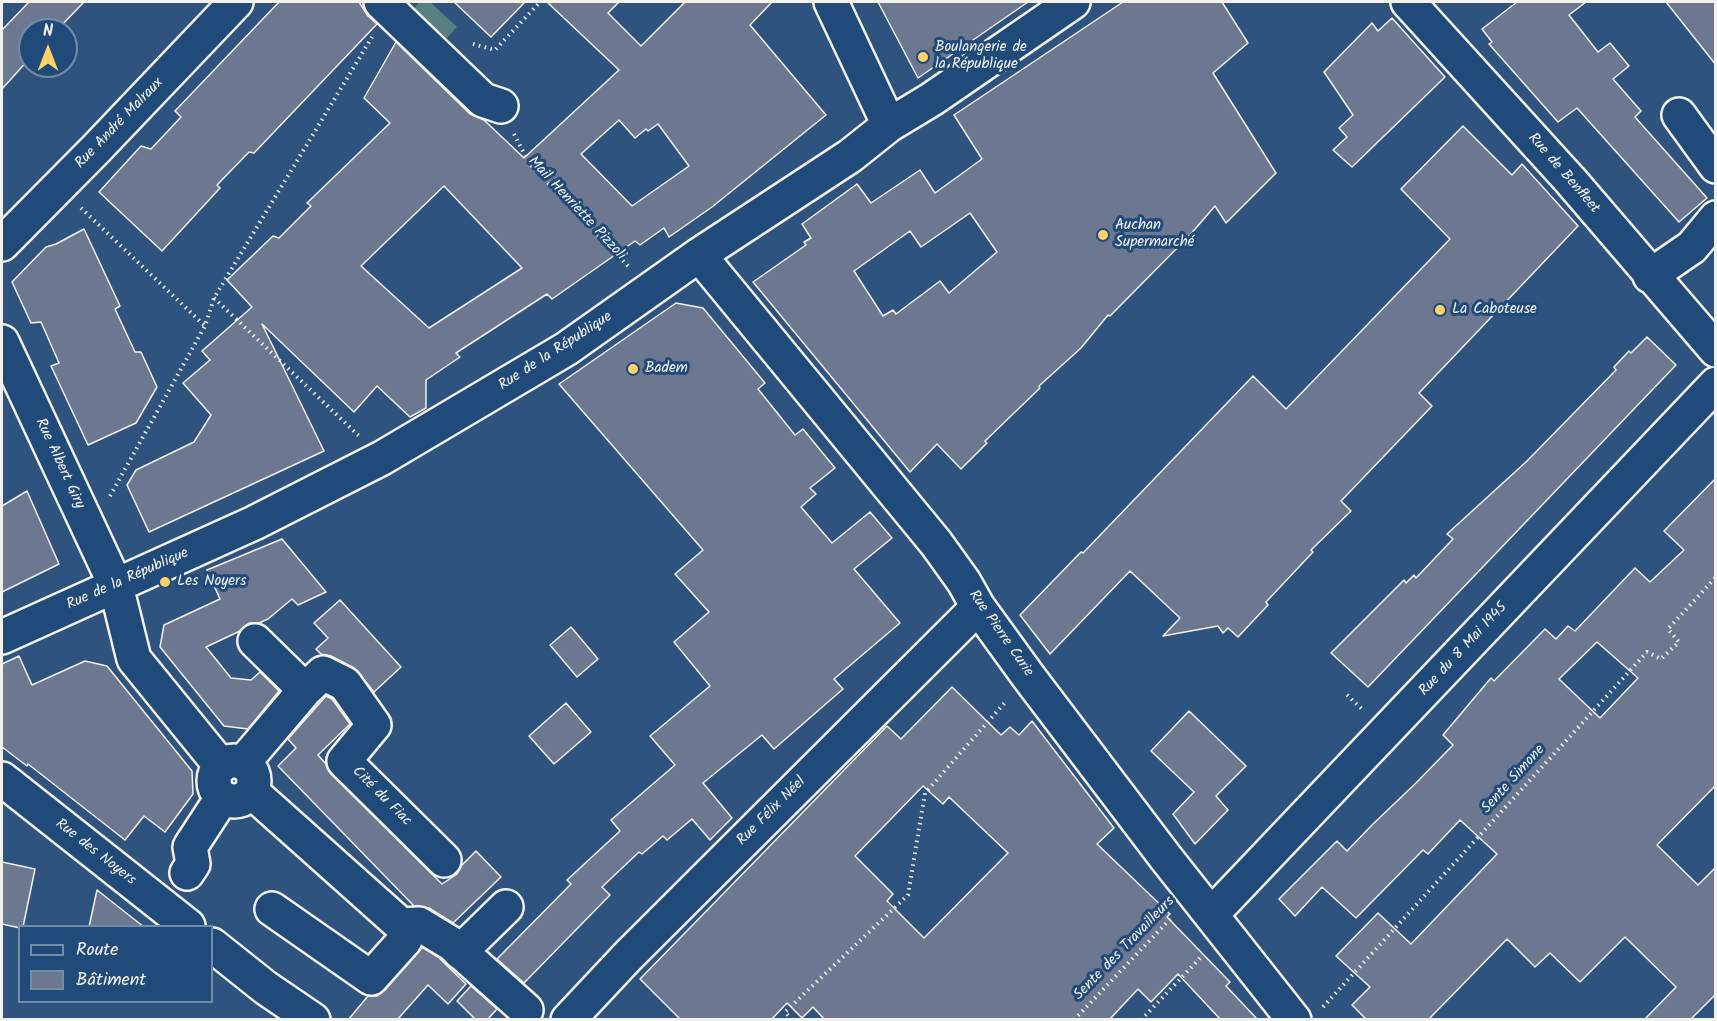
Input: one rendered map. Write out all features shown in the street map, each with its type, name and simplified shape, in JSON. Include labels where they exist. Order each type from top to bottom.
[{"type":"street","name":"Rue André Malraux","points":[[2,244],[236,2]]},
{"type":"street","points":[[831,2],[890,125]]},
{"type":"street","name":"Rue de la République","points":[[2,637],[254,524],[382,458],[566,349],[650,288],[850,156],[890,125],[932,99],[1072,2]]},
{"type":"street","name":"Rue de Benfleet","points":[[1408,2],[1570,180],[1650,276],[1716,350]]},
{"type":"street","points":[[385,5],[483,100],[501,106]]},
{"type":"street","points":[[1678,115],[1716,166]]},
{"type":"street","points":[[1650,276],[1692,248],[1716,218]]},
{"type":"street","name":"Rue Pierre Curie","points":[[699,255],[936,543],[964,582],[978,607],[1028,676],[1210,914],[1307,1015]]},
{"type":"street","name":"Rue Albert Giry","points":[[2,342],[116,585]]},
{"type":"street","name":"Rue du 8 Mai 1945","points":[[1210,914],[1716,384]]},
{"type":"street","points":[[116,585],[134,659],[235,779],[402,925],[419,924],[452,944],[526,1010]]},
{"type":"street","name":"Rue Félix Néel","points":[[568,1020],[628,956],[978,607]]},
{"type":"street","points":[[255,641],[305,690]]},
{"type":"street","name":"Cité du Fiac","points":[[187,873],[193,864],[190,847],[235,779],[305,690],[323,673],[345,684],[374,724],[344,761],[444,860]]},
{"type":"street","name":"Rue des Noyers","points":[[2,779],[185,925]]},
{"type":"street","points":[[460,952],[506,907]]},
{"type":"street","points":[[272,909],[371,978],[405,939],[408,925]]},
{"type":"street","points":[[213,946],[266,988],[314,1020]]},
{"type":"path","points":[[444,61],[465,41],[495,50],[540,2]]},
{"type":"path","points":[[90,531],[205,326],[214,298],[385,5]]},
{"type":"path","name":"Mail Henriette Pizzoli","points":[[501,106],[529,163],[650,288]]},
{"type":"path","points":[[40,205],[60,226],[79,207],[205,326]]},
{"type":"path","points":[[214,298],[382,458]]},
{"type":"path","name":"Sente Simone","points":[[1307,1015],[1647,652],[1661,659],[1679,642],[1668,629],[1716,577]]},
{"type":"path","points":[[792,1020],[785,1012],[908,895],[925,793],[1028,676]]},
{"type":"path","points":[[1141,1020],[1210,914]]},
{"type":"path","name":"Sente des Travailleurs","points":[[1074,1020],[1210,914]]},
{"type":"green space","points":[[420,2],[430,2],[457,27],[446,39],[414,8]]},
{"type":"building","points":[[29,2],[84,2],[69,18],[18,18],[18,71],[2,89],[2,30]]},
{"type":"building","points":[[279,2],[359,2],[368,16],[377,24],[254,153],[249,152],[217,185],[220,188],[162,251],[99,192],[141,146],[151,149],[181,117],[175,111]]},
{"type":"building","points":[[454,2],[525,2],[491,37]]},
{"type":"building","points":[[547,2],[619,2],[608,13],[641,46],[685,2],[772,2],[750,25],[826,115],[712,207],[669,237],[664,228],[640,245],[635,241],[552,299],[547,294],[456,353],[460,357],[426,380],[426,408],[410,417],[377,386],[354,412],[262,324],[324,451],[149,532],[127,485],[136,470],[194,442],[211,415],[183,383],[210,360],[202,351],[252,307],[227,280],[273,236],[279,238],[311,206],[307,203],[390,123],[364,98],[396,42],[470,114],[484,120],[524,158],[619,70]],"holes":[[[619,120],[635,138],[646,129],[648,131],[658,124],[689,166],[632,206],[581,154]],[[444,186],[522,268],[429,328],[361,266]]]},
{"type":"building","points":[[878,2],[1028,2],[918,78]]},
{"type":"building","name":"Auchan Supermarché","points":[[1123,2],[1222,2],[1248,43],[1213,73],[1276,173],[1226,223],[1215,206],[1190,235],[1110,316],[1108,315],[1081,348],[1039,386],[1040,388],[985,441],[987,443],[961,469],[937,444],[910,472],[753,282],[806,245],[804,242],[811,238],[802,224],[857,184],[871,203],[920,170],[935,193],[982,159],[954,115]],"holes":[[[970,213],[997,252],[949,293],[940,281],[896,314],[893,310],[883,316],[854,271],[910,231],[921,247]]]},
{"type":"building","points":[[1517,2],[1586,2],[1569,15],[1598,52],[1610,43],[1629,66],[1613,79],[1641,111],[1635,117],[1707,198],[1679,222],[1577,108],[1558,122],[1489,44],[1492,42],[1482,29]]},
{"type":"building","points":[[1666,2],[1716,2],[1716,65]]},
{"type":"building","points":[[1392,18],[1445,77],[1352,167],[1333,150],[1347,137],[1339,128],[1353,115],[1324,72],[1372,23],[1378,31]]},
{"type":"building","points":[[1463,126],[1512,175],[1522,164],[1578,226],[1419,393],[1432,406],[1341,501],[1351,511],[1311,550],[1313,552],[1266,602],[1268,605],[1238,637],[1228,628],[1223,633],[1218,626],[1163,636],[1180,618],[1130,571],[1050,654],[1020,615],[1081,552],[1083,553],[1253,376],[1286,409],[1450,239],[1401,189]]},
{"type":"building","points":[[84,229],[120,306],[115,309],[135,352],[141,352],[157,387],[136,423],[88,445],[51,366],[59,363],[41,322],[31,323],[12,282],[46,247]]},
{"type":"building","points":[[676,303],[703,308],[765,383],[758,389],[795,435],[803,429],[835,468],[810,488],[816,494],[801,507],[832,543],[870,512],[892,538],[854,569],[900,623],[834,679],[843,689],[774,749],[762,735],[703,783],[732,818],[710,840],[692,819],[667,840],[663,836],[642,854],[639,852],[602,887],[610,895],[524,983],[497,959],[571,884],[567,880],[620,831],[611,820],[675,765],[650,736],[710,686],[674,642],[709,612],[675,574],[703,550],[559,384]]},
{"type":"building","points":[[1647,337],[1676,365],[1368,687],[1331,653],[1404,580],[1406,583],[1414,575],[1416,578],[1453,539],[1447,534],[1527,461],[1616,370],[1614,367],[1629,351],[1631,353]]},
{"type":"building","points":[[1716,478],[1716,785],[1657,845],[1698,885],[1716,867],[1716,994],[1690,1020],[1644,1020],[1676,987],[1625,937],[1580,982],[1550,953],[1535,967],[1507,939],[1428,1020],[1367,1020],[1352,1005],[1370,987],[1336,956],[1378,913],[1411,944],[1497,854],[1460,820],[1428,854],[1423,850],[1356,918],[1322,887],[1295,916],[1279,899],[1337,841],[1347,851],[1416,783],[1453,745],[1443,735],[1491,678],[1494,681],[1545,629],[1556,639],[1568,626],[1575,631],[1635,568],[1650,582],[1684,550],[1664,531]],"holes":[[[1597,642],[1638,678],[1600,718],[1559,679]]]},
{"type":"building","points":[[27,491],[59,564],[2,592],[2,506]]},
{"type":"building","points":[[282,539],[326,592],[298,605],[292,599],[268,619],[259,623],[249,623],[240,631],[206,647],[231,678],[251,680],[260,672],[279,691],[248,729],[224,726],[160,647],[164,625],[220,599],[207,570]]},
{"type":"building","points":[[340,600],[401,667],[374,692],[354,668],[331,656],[321,654],[316,649],[328,638],[314,623]]},
{"type":"building","points":[[571,627],[598,659],[577,677],[550,645]]},
{"type":"building","points":[[19,656],[32,685],[85,661],[107,666],[192,771],[193,794],[165,832],[144,816],[125,840],[28,764],[27,766],[2,747],[2,664]]},
{"type":"building","points":[[952,687],[1001,735],[1010,727],[1019,735],[1032,721],[1114,828],[1097,844],[1170,914],[1167,917],[1230,982],[1226,986],[1258,1020],[1221,1020],[1178,974],[1151,1002],[1138,989],[1109,1020],[825,1020],[813,1007],[802,1018],[787,1003],[771,1020],[681,1020],[640,979],[887,726],[901,739]],"holes":[[[923,786],[943,804],[949,797],[1008,853],[924,938],[887,901],[893,894],[855,856]]]},
{"type":"building","points":[[326,696],[332,699],[350,724],[318,755],[331,774],[442,884],[457,874],[462,865],[476,851],[501,877],[453,923],[429,908],[414,906],[278,766],[296,748],[288,739]]},
{"type":"building","points":[[566,703],[591,732],[554,764],[529,736]]},
{"type":"building","points":[[1189,711],[1246,766],[1216,796],[1228,810],[1195,844],[1173,814],[1194,792],[1151,751]]},
{"type":"building","points":[[2,862],[35,869],[23,925],[18,925],[18,928],[2,924]]},
{"type":"building","points":[[97,890],[141,925],[89,925]]},
{"type":"building","points":[[422,947],[438,957],[466,984],[448,1004],[428,985],[397,1020],[348,1020],[368,996],[377,996],[385,990]]},
{"type":"building","points":[[471,986],[497,1009],[487,1020],[476,1020],[457,1001]]},
{"type":"place","name":"Boulangerie de la République","points":[[923,57]]},
{"type":"place","name":"Auchan Supermarché","points":[[1103,235]]},
{"type":"place","name":"La Caboteuse","points":[[1440,310]]},
{"type":"place","name":"Badem","points":[[633,369]]},
{"type":"place","name":"Les Noyers","points":[[165,582]]}]
